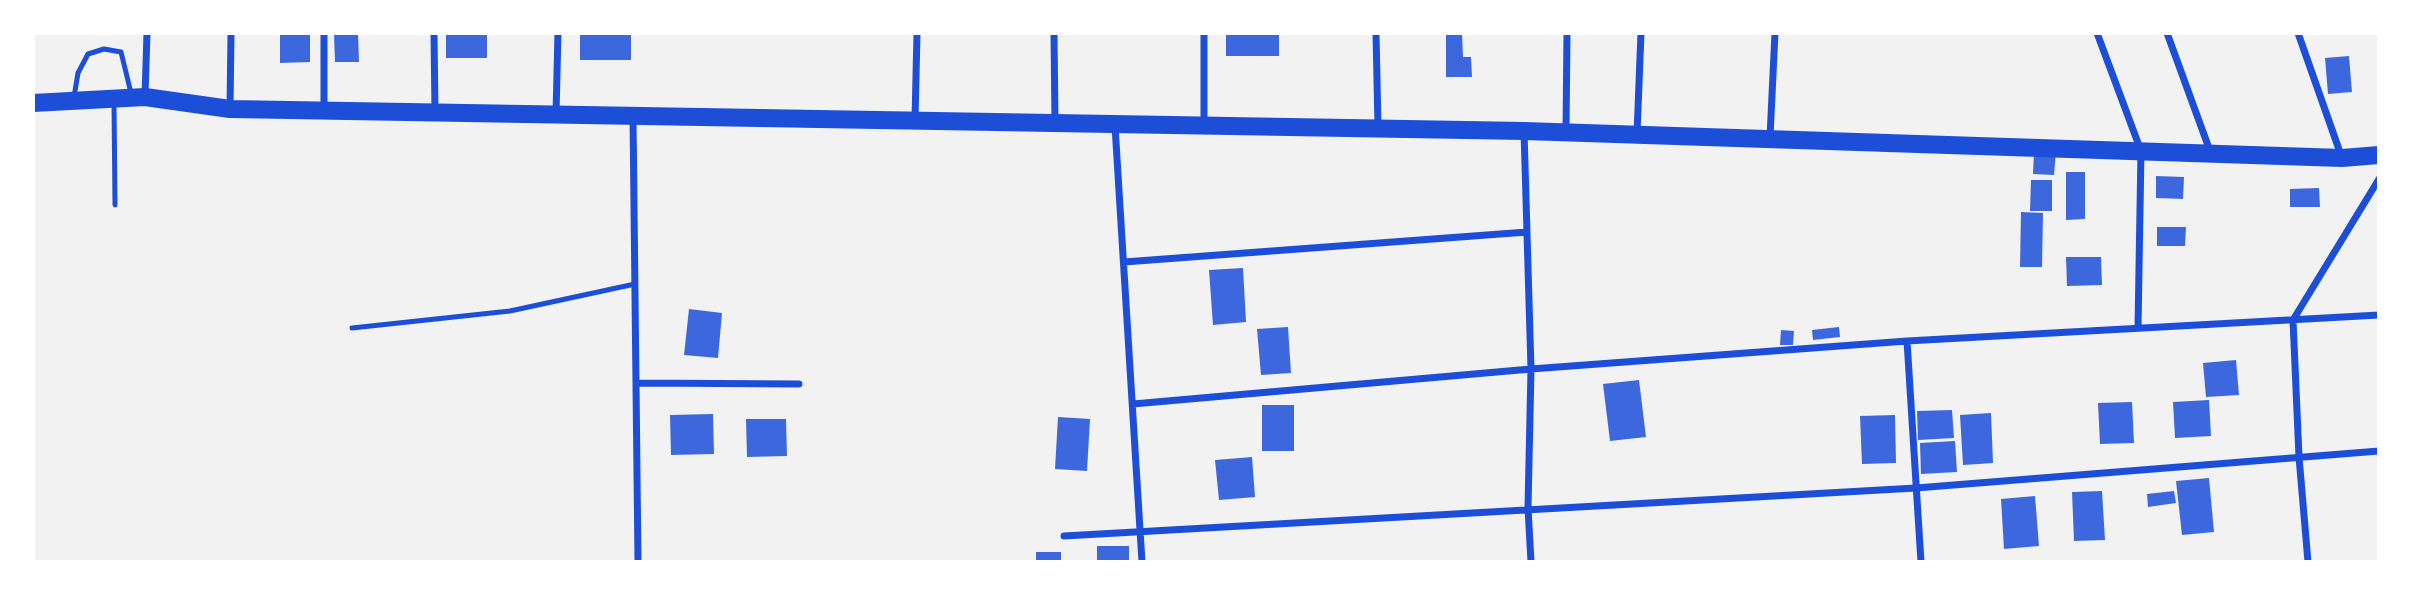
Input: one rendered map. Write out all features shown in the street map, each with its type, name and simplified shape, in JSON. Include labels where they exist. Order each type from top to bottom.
[{"type":"main road","points":[[33,103],[130,98],[230,109],[1524,131],[2342,158],[2379,155]]},
{"type":"street","points":[[130,98],[147,33]]},
{"type":"street","points":[[230,109],[231,33]]},
{"type":"street","points":[[324,33],[324,111]]},
{"type":"street","points":[[435,33],[435,114]]},
{"type":"street","points":[[556,114],[558,33]]},
{"type":"street","points":[[915,121],[917,33]]},
{"type":"street","points":[[1054,33],[1055,123]]},
{"type":"street","points":[[1204,33],[1204,125]]},
{"type":"street","points":[[1376,33],[1378,128]]},
{"type":"street","points":[[1566,132],[1567,33]]},
{"type":"street","points":[[1637,135],[1641,33]]},
{"type":"street","points":[[1769,139],[1775,33]]},
{"type":"street","points":[[2097,33],[2141,151],[2138,328]]},
{"type":"street","points":[[2167,33],[2211,154]]},
{"type":"street","points":[[2298,33],[2342,158]]},
{"type":"street","points":[[633,116],[638,562]]},
{"type":"street","points":[[1115,124],[1142,562]]},
{"type":"street","points":[[1524,131],[1531,369],[1528,508],[1531,562]]},
{"type":"street","points":[[2308,562],[2299,457],[2294,320],[2379,179]]},
{"type":"street","points":[[1124,262],[1527,232]]},
{"type":"street","points":[[1133,404],[1531,369],[1907,341],[2379,315]]},
{"type":"street","points":[[1907,341],[1921,562]]},
{"type":"street","points":[[636,383],[799,384]]},
{"type":"street","points":[[1064,536],[1916,488],[2379,451]]},
{"type":"lane","points":[[73,100],[78,73],[88,54],[104,49],[121,52],[130,98],[115,205]]},
{"type":"lane","points":[[352,328],[510,311],[635,284]]},
{"type":"building","points":[[280,33],[310,33],[310,62],[280,63]]},
{"type":"building","points":[[334,33],[358,33],[359,62],[335,62]]},
{"type":"building","points":[[446,33],[487,33],[487,58],[446,58]]},
{"type":"building","points":[[580,33],[631,33],[631,60],[580,60]]},
{"type":"building","points":[[1226,33],[1279,33],[1279,56],[1226,56]]},
{"type":"building","points":[[1446,33],[1462,33],[1463,57],[1471,57],[1472,77],[1446,77]]},
{"type":"building","points":[[2349,56],[2352,92],[2328,94],[2325,58]]},
{"type":"building","points":[[2034,151],[2056,152],[2054,175],[2033,174]]},
{"type":"building","points":[[2066,172],[2085,172],[2085,219],[2066,220]]},
{"type":"building","points":[[2156,176],[2184,177],[2183,199],[2156,198]]},
{"type":"building","points":[[2031,180],[2052,180],[2052,211],[2030,211]]},
{"type":"building","points":[[2319,188],[2320,207],[2290,207],[2290,189]]},
{"type":"building","points":[[2021,212],[2043,213],[2042,267],[2020,267]]},
{"type":"building","points":[[2157,227],[2186,227],[2185,246],[2157,246]]},
{"type":"building","points":[[2066,257],[2101,257],[2102,285],[2067,286]]},
{"type":"building","points":[[1243,268],[1246,322],[1213,325],[1209,270]]},
{"type":"building","points":[[689,309],[722,313],[718,358],[684,355]]},
{"type":"building","points":[[1288,327],[1291,373],[1261,375],[1257,329]]},
{"type":"building","points":[[1839,327],[1840,337],[1813,340],[1812,330]]},
{"type":"building","points":[[1781,330],[1794,331],[1793,345],[1780,345]]},
{"type":"building","points":[[2236,360],[2239,395],[2206,397],[2203,363]]},
{"type":"building","points":[[1639,380],[1646,437],[1610,441],[1603,384]]},
{"type":"building","points":[[2209,400],[2211,436],[2175,438],[2173,402]]},
{"type":"building","points":[[2132,402],[2134,443],[2100,444],[2098,403]]},
{"type":"building","points":[[1262,405],[1294,405],[1294,451],[1262,451]]},
{"type":"building","points":[[1952,410],[1954,438],[1918,440],[1917,411]]},
{"type":"building","points":[[1991,413],[1993,463],[1963,465],[1960,415]]},
{"type":"building","points":[[713,414],[714,454],[671,455],[670,415]]},
{"type":"building","points":[[1895,415],[1896,463],[1862,464],[1860,416]]},
{"type":"building","points":[[1058,417],[1090,419],[1087,471],[1055,469]]},
{"type":"building","points":[[746,419],[786,419],[787,456],[747,457]]},
{"type":"building","points":[[1955,441],[1957,472],[1921,474],[1920,443]]},
{"type":"building","points":[[1252,457],[1255,497],[1219,500],[1215,460]]},
{"type":"building","points":[[2209,478],[2214,532],[2182,535],[2176,481]]},
{"type":"building","points":[[2102,491],[2105,540],[2074,541],[2072,492]]},
{"type":"building","points":[[2174,491],[2176,503],[2148,507],[2147,494]]},
{"type":"building","points":[[2035,496],[2039,546],[2004,549],[2001,499]]},
{"type":"building","points":[[1097,546],[1129,546],[1129,562],[1097,562]]},
{"type":"building","points":[[1036,552],[1061,552],[1061,562],[1036,562]]}]
